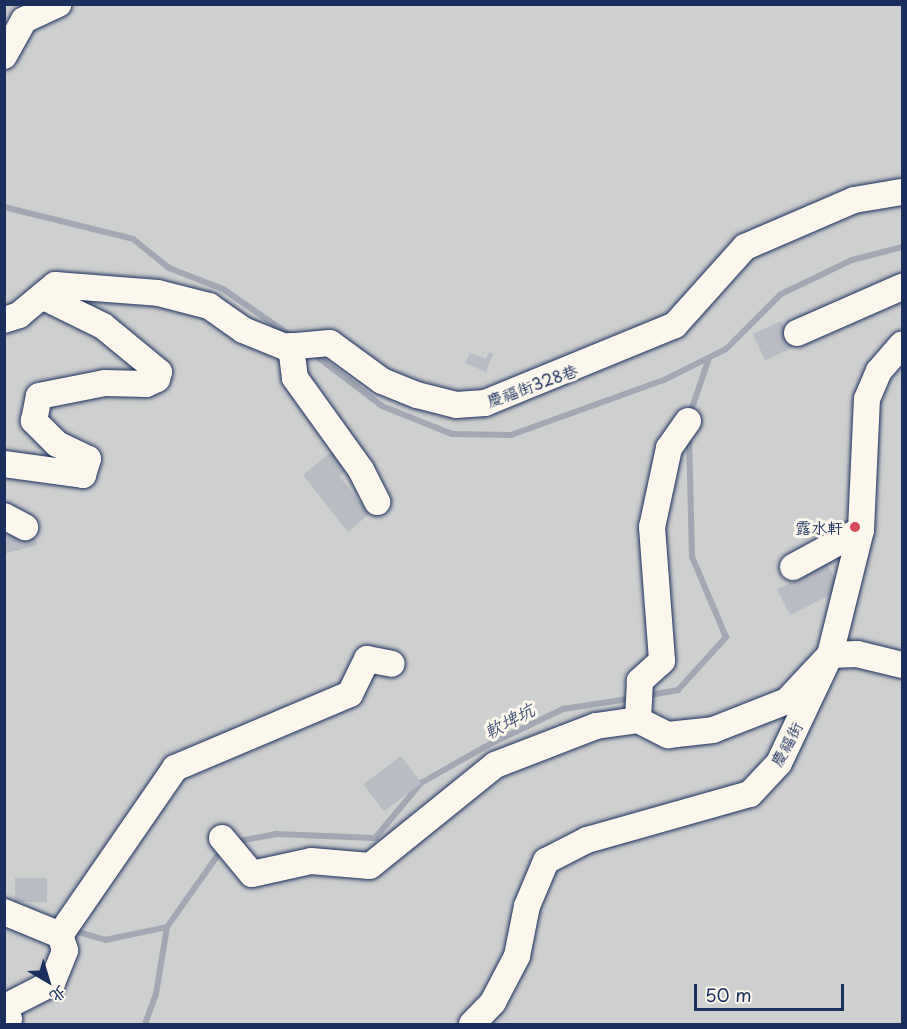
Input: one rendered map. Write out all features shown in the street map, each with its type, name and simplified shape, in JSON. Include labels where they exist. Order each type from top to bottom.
[{"type":"street","points":[[4,56],[24,20],[59,4]]},
{"type":"street","name":"慶福街328巷","points":[[4,320],[55,285],[158,294],[209,306],[243,330],[303,345],[330,343],[382,381],[417,395],[456,405],[485,404],[675,325],[745,247],[854,201],[903,192]]},
{"type":"street","points":[[797,333],[903,287]]},
{"type":"street","points":[[4,464],[83,475],[88,459],[57,444],[34,421],[39,396],[105,383],[146,384],[157,379],[159,372],[103,326],[42,296]]},
{"type":"street","points":[[303,345],[295,378],[361,470],[377,502]]},
{"type":"street","name":"慶福街","points":[[472,1024],[493,1002],[517,956],[535,879],[546,861],[587,840],[750,794],[780,763],[830,655],[861,530],[867,399],[879,371],[903,345]]},
{"type":"street","points":[[638,720],[640,681],[662,662],[652,527],[669,448],[688,421]]},
{"type":"street","points":[[793,567],[861,530]]},
{"type":"street","points":[[222,838],[252,874],[311,861],[370,867],[495,765],[596,726],[638,720],[668,735],[713,730],[753,718],[787,701],[830,655],[857,654],[903,665]]},
{"type":"street","points":[[60,935],[175,768],[350,694],[367,659],[392,664]]},
{"type":"street","points":[[4,912],[60,935],[65,950],[52,983],[6,1011]]},
{"type":"shaded area","points":[[5,5],[902,5],[902,1024],[5,1024]]},
{"type":"building","points":[[781,321],[793,347],[765,360],[753,334]]},
{"type":"building","points":[[489,352],[493,354],[486,372],[465,363],[470,353],[486,359]]},
{"type":"building","points":[[336,448],[351,467],[339,476],[369,514],[348,532],[303,475]]},
{"type":"building","points":[[33,530],[37,545],[4,554],[4,536]]},
{"type":"building","points":[[827,564],[840,590],[790,615],[777,589]]},
{"type":"building","points":[[401,756],[421,783],[384,811],[363,784]]},
{"type":"building","points":[[15,878],[47,878],[47,902],[15,902]]},
{"type":"waterway","points":[[4,207],[133,239],[169,268],[223,289],[294,338]]},
{"type":"waterway","points":[[311,352],[382,406],[452,434],[511,435],[664,380],[726,349],[781,294],[852,260],[902,247]]},
{"type":"waterway","name":"軟埤坑","points":[[689,417],[709,358]]},
{"type":"waterway","name":"軟埤坑","points":[[644,696],[678,690],[726,637],[692,557],[689,436]]},
{"type":"waterway","name":"軟埤坑","points":[[234,842],[276,834],[375,838],[421,783],[490,744],[563,709],[634,698]]},
{"type":"waterway","name":"軟埤坑","points":[[145,1024],[156,994],[167,927],[223,848]]},
{"type":"waterway","points":[[71,930],[105,940],[167,927]]},
{"type":"place","name":"露水軒","points":[[855,527]]}]
